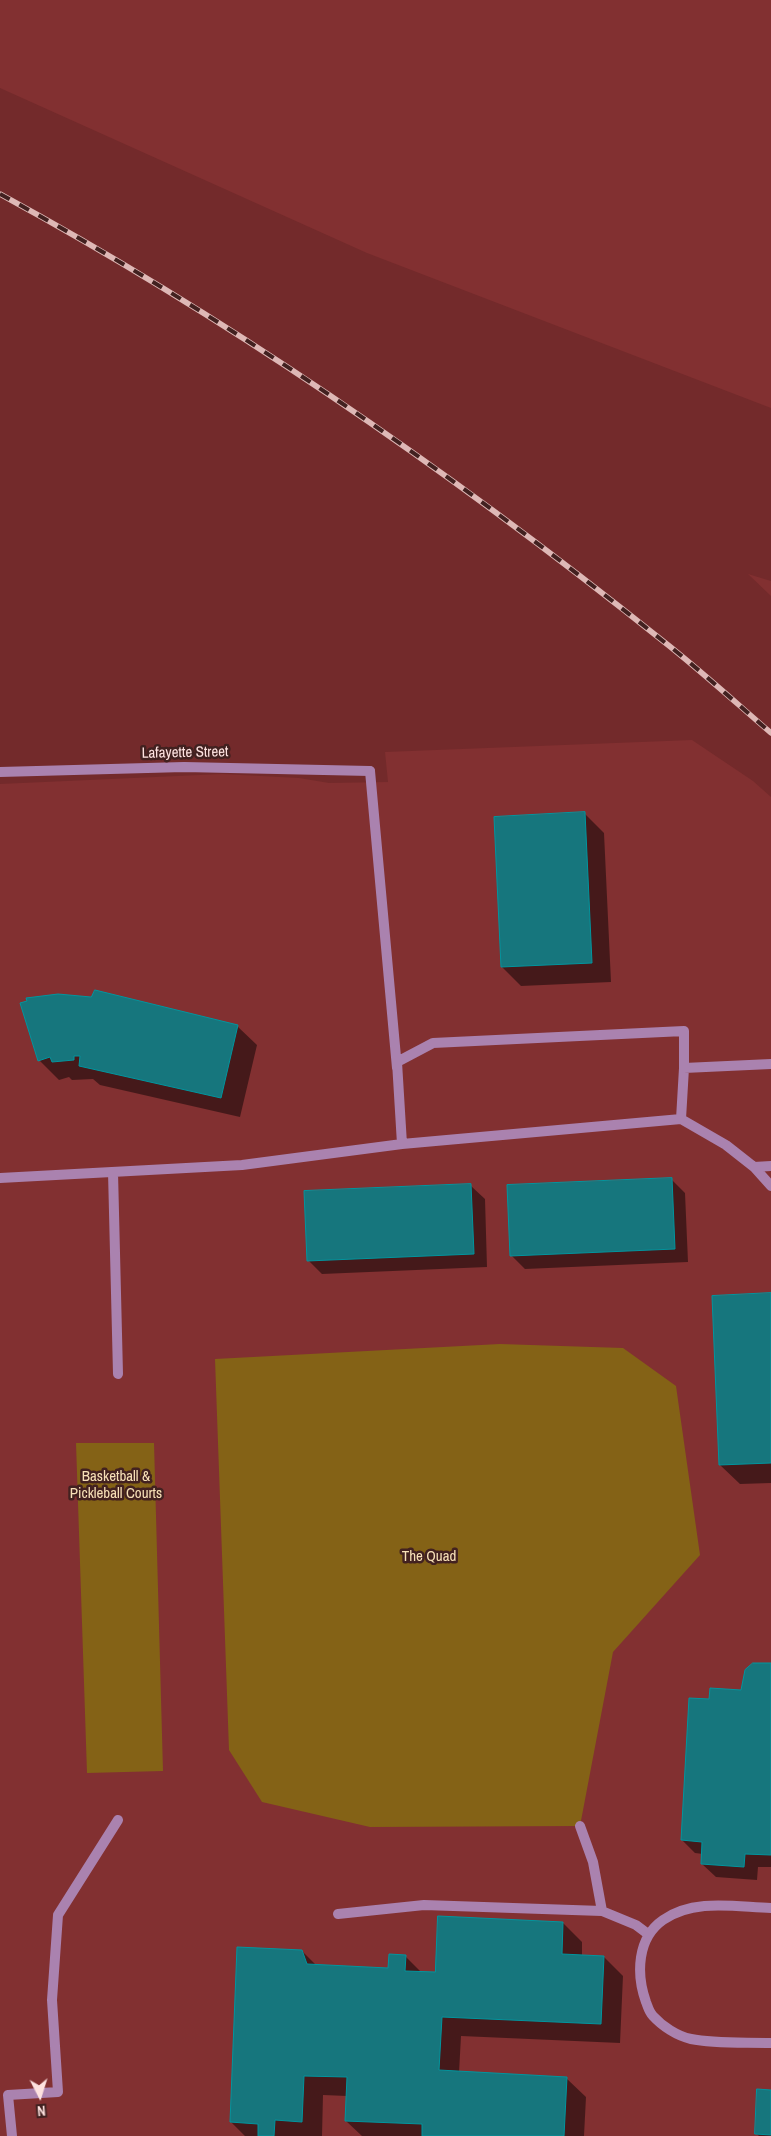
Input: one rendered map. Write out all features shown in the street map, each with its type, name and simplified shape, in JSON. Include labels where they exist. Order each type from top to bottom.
[{"type":"street","name":"Lafayette Street","points":[[0,772],[184,767],[370,771],[397,1062]]},
{"type":"street","points":[[402,1144],[397,1062],[433,1043],[684,1031],[684,1068],[680,1119]]},
{"type":"street","points":[[684,1068],[771,1064]]},
{"type":"street","points":[[0,1178],[242,1165],[402,1144],[680,1119],[726,1145],[754,1167],[771,1186]]},
{"type":"street","points":[[754,1167],[771,1166]]},
{"type":"street","points":[[113,1172],[118,1374]]},
{"type":"street","points":[[12,2136],[4,2095],[58,2092],[52,2000],[58,1915],[118,1820]]},
{"type":"street","points":[[580,1826],[593,1862],[602,1911]]},
{"type":"street","points":[[338,1914],[424,1905],[602,1911],[636,1925],[648,1934]]},
{"type":"street","points":[[771,1908],[702,1906],[683,1910],[663,1920],[648,1934],[642,1954],[639,1976],[651,2015],[668,2029],[690,2039],[771,2043]]},
{"type":"shaded area","points":[[0,0],[771,0],[771,408],[367,253],[0,88]]},
{"type":"shaded area","points":[[748,574],[771,581],[771,596]]},
{"type":"shaded area","points":[[692,740],[753,781],[771,797],[771,2136],[0,2136],[0,784],[222,774],[299,778],[329,783],[388,782],[385,752]]},
{"type":"green space","name":"The Quad","points":[[500,1344],[623,1348],[676,1386],[700,1555],[613,1652],[580,1826],[370,1827],[262,1802],[229,1750],[215,1359]]},
{"type":"green space","name":"Basketball & Pickleball Courts","points":[[76,1443],[154,1443],[163,1771],[87,1773]]},
{"type":"building","points":[[585,812],[592,963],[501,967],[494,817]]},
{"type":"building","points":[[95,990],[238,1025],[221,1098],[79,1066],[80,1056],[74,1056],[74,1060],[52,1062],[50,1057],[38,1061],[20,1003],[27,1001],[26,998],[58,994],[91,997]]},
{"type":"building","points":[[672,1178],[675,1249],[510,1256],[507,1185]]},
{"type":"building","points":[[471,1184],[474,1254],[307,1261],[304,1191]]},
{"type":"building","points":[[771,1293],[771,1463],[719,1465],[712,1296]]},
{"type":"building","points":[[753,1663],[771,1663],[771,1855],[745,1854],[744,1867],[701,1864],[702,1842],[681,1840],[689,1698],[709,1699],[710,1688],[741,1690],[745,1670]]},
{"type":"building","points":[[438,1916],[563,1922],[562,1954],[604,1956],[601,2024],[442,2017],[439,2070],[567,2077],[564,2136],[422,2136],[422,2124],[345,2121],[347,2077],[304,2076],[302,2122],[275,2120],[274,2136],[258,2136],[258,2124],[230,2122],[237,1947],[302,1950],[307,1964],[388,1968],[389,1954],[406,1955],[405,1971],[435,1972]]},
{"type":"building","points":[[757,2089],[771,2090],[771,2135],[755,2134]]},
{"type":"railway","points":[[0,194],[173,294],[341,403],[423,460],[584,579],[663,641],[771,733]]}]
